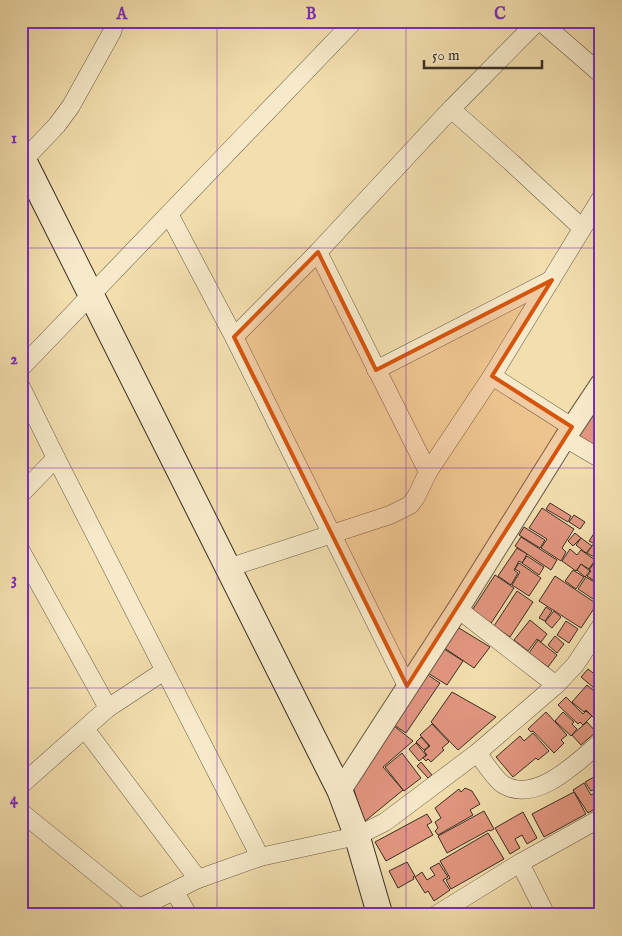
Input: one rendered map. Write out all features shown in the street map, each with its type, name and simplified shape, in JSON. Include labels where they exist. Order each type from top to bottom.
[{"type":"main road","points":[[22,160],[92,295],[340,791],[357,836],[380,915]]},
{"type":"street","points":[[22,160],[57,125],[71,106],[112,32],[116,21]]},
{"type":"street","points":[[21,368],[354,21]]},
{"type":"street","points":[[234,337],[318,252],[451,109],[539,21],[601,74]]},
{"type":"street","points":[[451,109],[582,228]]},
{"type":"street","points":[[228,568],[390,515],[410,504],[416,497],[428,472],[492,376],[552,280],[601,198]]},
{"type":"street","points":[[169,214],[234,337],[407,686]]},
{"type":"street","points":[[318,252],[428,472]]},
{"type":"street","points":[[376,370],[552,280]]},
{"type":"street","points":[[492,376],[569,432],[601,459]]},
{"type":"street","points":[[340,791],[601,384]]},
{"type":"street","points":[[21,387],[260,857]]},
{"type":"street","points":[[21,494],[56,458]]},
{"type":"street","points":[[21,551],[26,575],[108,708]]},
{"type":"street","points":[[458,609],[556,685]]},
{"type":"street","points":[[21,812],[132,912],[198,879],[260,857],[357,836],[385,822],[477,753],[556,685],[575,665],[601,626]]},
{"type":"street","points":[[21,785],[108,708],[164,671]]},
{"type":"street","points":[[85,729],[198,879]]},
{"type":"street","points":[[477,753],[503,785],[517,790],[544,785],[559,777],[601,742]]},
{"type":"street","points":[[436,915],[520,863],[601,818]]},
{"type":"street","points":[[520,863],[546,915]]},
{"type":"street","points":[[175,892],[188,915]]},
{"type":"highlighted area","points":[[318,252],[376,370],[552,280],[492,376],[572,427],[407,686],[331,534],[234,337]]},
{"type":"building","points":[[601,400],[601,420],[586,410]]},
{"type":"building","points":[[585,412],[601,422],[601,452],[572,432]]},
{"type":"building","points":[[550,503],[571,516],[568,522],[546,509]]},
{"type":"building","points":[[542,508],[574,529],[562,548],[566,552],[561,561],[541,548],[547,539],[529,528]]},
{"type":"building","points":[[574,515],[585,522],[580,529],[569,522]]},
{"type":"building","points":[[524,527],[545,540],[540,548],[519,535]]},
{"type":"building","points":[[597,529],[601,532],[601,547],[589,541]]},
{"type":"building","points":[[575,533],[581,538],[573,546],[568,541]]},
{"type":"building","points":[[521,537],[557,560],[551,570],[515,546]]},
{"type":"building","points":[[581,538],[592,546],[586,553],[576,545]]},
{"type":"building","points":[[594,543],[601,548],[601,561],[587,553]]},
{"type":"building","points":[[517,548],[527,554],[522,563],[519,561],[514,570],[518,573],[511,585],[498,576]]},
{"type":"building","points":[[570,549],[577,555],[581,550],[595,560],[589,569],[581,564],[576,571],[562,561]]},
{"type":"building","points":[[527,556],[544,567],[539,575],[522,563]]},
{"type":"building","points":[[597,559],[601,562],[601,581],[599,584],[587,576]]},
{"type":"building","points":[[519,563],[541,578],[529,596],[512,585],[520,572],[515,569]]},
{"type":"building","points":[[581,564],[590,571],[585,577],[577,570]]},
{"type":"building","points":[[573,570],[584,577],[576,589],[565,581]]},
{"type":"building","points":[[495,575],[514,588],[488,628],[469,615]]},
{"type":"building","points":[[555,576],[597,604],[581,628],[539,601]]},
{"type":"building","points":[[586,577],[601,586],[601,594],[596,601],[578,589]]},
{"type":"building","points":[[517,591],[533,602],[510,637],[494,626]]},
{"type":"building","points":[[546,607],[552,611],[545,621],[539,618]]},
{"type":"building","points":[[554,611],[561,617],[552,628],[545,622]]},
{"type":"building","points":[[530,620],[547,634],[541,642],[537,639],[528,651],[514,640]]},
{"type":"building","points":[[566,621],[578,629],[569,643],[557,635]]},
{"type":"building","points":[[459,628],[490,647],[474,668],[440,645],[449,632]]},
{"type":"building","points":[[555,636],[564,644],[557,653],[548,645]]},
{"type":"building","points":[[538,640],[557,655],[548,667],[529,653]]},
{"type":"building","points":[[441,647],[463,661],[447,685],[423,670]]},
{"type":"building","points":[[599,665],[601,666],[601,678],[593,671]]},
{"type":"building","points":[[588,669],[601,679],[594,688],[581,677]]},
{"type":"building","points":[[428,675],[440,683],[406,733],[394,725]]},
{"type":"building","points":[[587,685],[594,691],[599,685],[601,687],[601,711],[594,718],[586,710],[584,712],[572,702]]},
{"type":"building","points":[[452,692],[496,717],[458,750],[431,722]]},
{"type":"building","points":[[566,697],[583,714],[586,711],[592,716],[583,725],[580,722],[578,724],[558,705]]},
{"type":"building","points":[[546,712],[567,735],[561,740],[564,743],[554,753],[533,731],[531,732],[528,729]]},
{"type":"building","points":[[563,712],[574,722],[572,724],[577,729],[571,736],[555,721]]},
{"type":"building","points":[[601,712],[601,726],[594,719]]},
{"type":"building","points":[[587,722],[596,732],[581,745],[572,735]]},
{"type":"building","points":[[432,724],[449,742],[442,748],[444,750],[431,762],[423,758],[427,755],[424,751],[430,746],[420,735]]},
{"type":"building","points":[[394,726],[413,741],[383,767],[403,790],[364,822],[353,787]]},
{"type":"building","points":[[533,733],[549,751],[538,760],[536,758],[513,777],[496,757],[520,736],[524,741]]},
{"type":"building","points":[[421,737],[429,746],[424,750],[416,742]]},
{"type":"building","points":[[416,743],[426,755],[419,761],[409,749]]},
{"type":"building","points":[[402,753],[421,778],[404,791],[385,767]]},
{"type":"building","points":[[421,762],[432,775],[428,778],[417,766]]},
{"type":"building","points":[[601,773],[601,786],[591,791],[585,782]]},
{"type":"building","points":[[584,783],[591,795],[601,789],[601,805],[588,813],[573,790]]},
{"type":"building","points":[[465,788],[472,791],[480,804],[470,810],[473,815],[438,835],[435,831],[438,828],[435,822],[441,818],[435,808],[459,789],[461,792]]},
{"type":"building","points":[[574,792],[586,814],[544,837],[532,814]]},
{"type":"building","points":[[484,811],[494,829],[447,853],[438,836]]},
{"type":"building","points":[[523,812],[537,838],[527,844],[522,835],[515,839],[520,848],[510,854],[495,828]]},
{"type":"building","points":[[427,814],[432,822],[427,825],[433,835],[386,861],[375,842]]},
{"type":"building","points":[[488,833],[504,859],[451,889],[446,880],[450,878],[440,861]]},
{"type":"building","points":[[407,862],[415,876],[413,877],[414,879],[398,888],[389,871]]},
{"type":"building","points":[[439,863],[448,877],[443,880],[450,890],[434,901],[428,891],[425,893],[415,877],[422,872],[427,880],[435,875],[430,868]]}]
